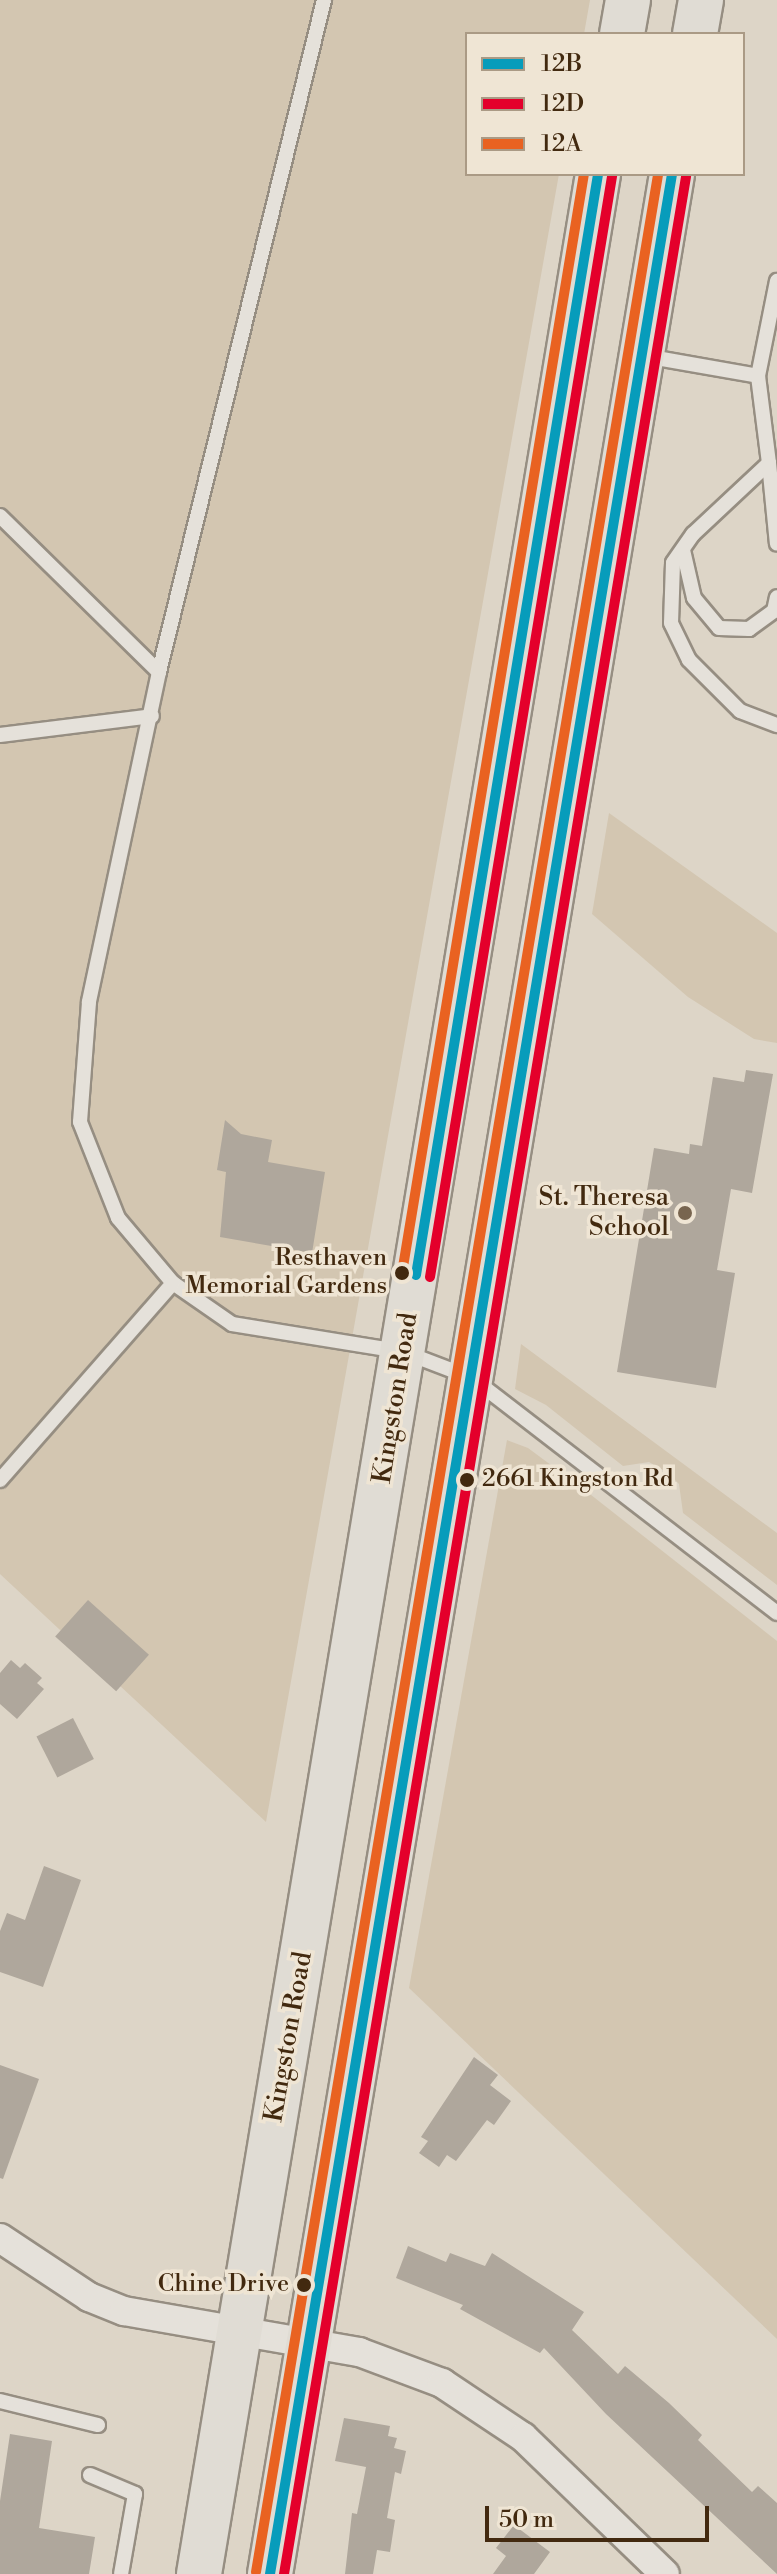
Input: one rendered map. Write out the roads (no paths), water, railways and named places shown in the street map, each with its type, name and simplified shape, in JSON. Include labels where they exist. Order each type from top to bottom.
[{"type":"main road","points":[[622,32],[628,0]]},
{"type":"main road","points":[[695,32],[701,0]]},
{"type":"main road","name":"Kingston Road","points":[[199,2574],[598,176]]},
{"type":"main road","points":[[270,2574],[672,176]]},
{"type":"street","points":[[0,2238],[89,2297],[124,2311],[310,2343],[407,2366],[481,2407],[523,2437],[665,2574]]},
{"type":"lane","points":[[324,0],[159,672],[89,1002],[80,1122],[118,1218],[173,1283],[232,1324],[404,1352],[472,1378],[777,1613]]},
{"type":"lane","points":[[777,281],[758,376],[777,544]]},
{"type":"lane","points":[[641,355],[758,376]]},
{"type":"lane","points":[[769,463],[673,563],[671,623],[689,660],[740,711],[777,725]]},
{"type":"lane","points":[[0,516],[159,672]]},
{"type":"lane","points":[[683,550],[694,598],[719,628],[749,629],[774,611],[777,597]]},
{"type":"lane","points":[[0,735],[152,716]]},
{"type":"lane","points":[[0,1480],[173,1283]]},
{"type":"lane","points":[[0,2401],[98,2425]]},
{"type":"lane","points":[[90,2475],[135,2494],[121,2574]]},
{"type":"place","name":"St. Theresa School","points":[[685,1213]]},
{"type":"place","name":"Resthaven Memorial Gardens","points":[[402,1273]]},
{"type":"place","name":"2661 Kingston Rd","points":[[467,1480]]},
{"type":"place","name":"Chine Drive","points":[[304,2285]]}]
